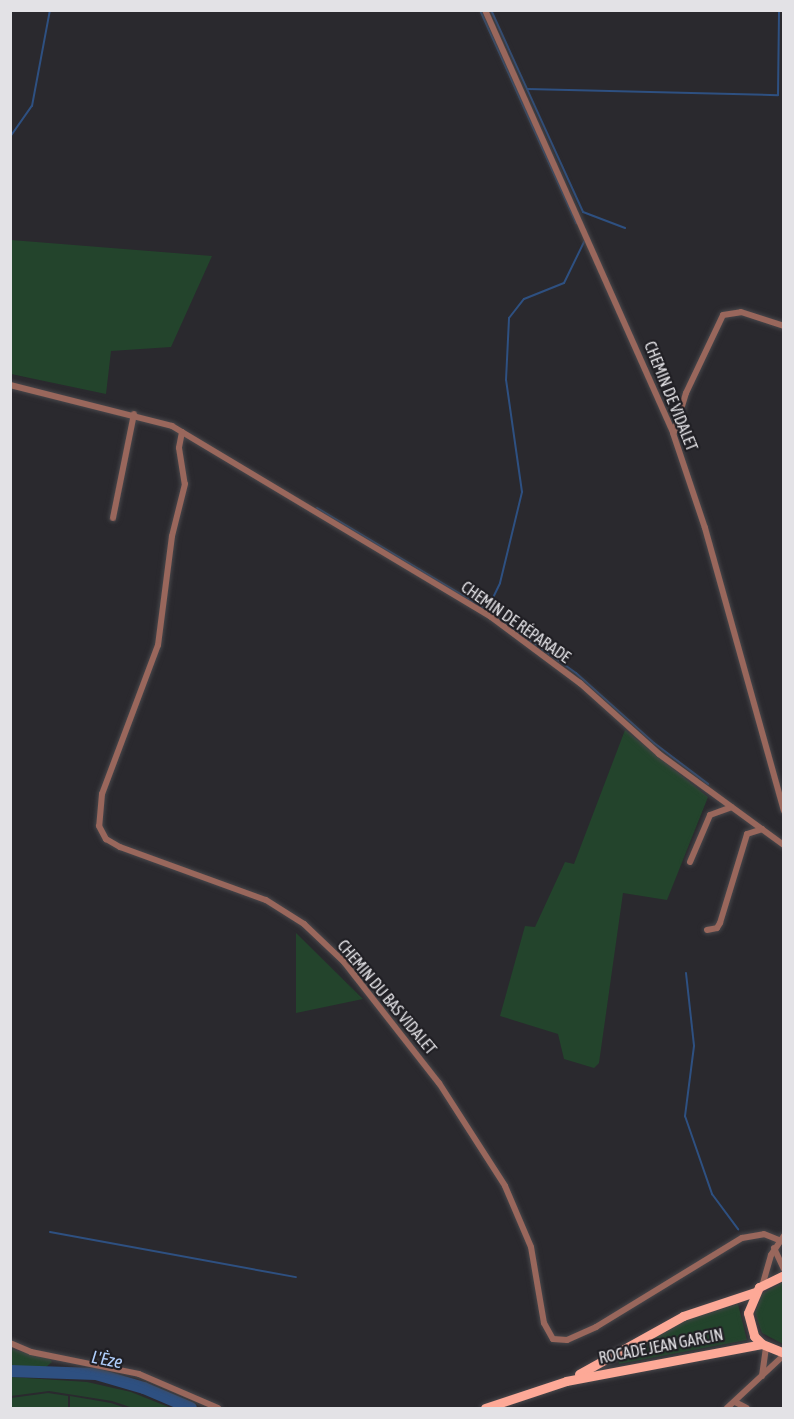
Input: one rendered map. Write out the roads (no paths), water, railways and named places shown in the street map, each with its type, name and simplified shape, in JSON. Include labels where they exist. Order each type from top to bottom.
[{"type":"main road","points":[[783,1275],[763,1282],[749,1302],[749,1325],[764,1346],[783,1354]]},
{"type":"main road","name":"ROCADE JEAN GARCIN","points":[[566,1381],[683,1316],[755,1292]]},
{"type":"main road","name":"ROCADE JEAN GARCIN","points":[[485,1408],[566,1381],[764,1346]]},
{"type":"street","name":"CHEMIN DE VIDALET","points":[[485,10],[673,433],[705,528],[783,810]]},
{"type":"street","points":[[673,433],[686,393],[723,315],[741,312],[783,326]]},
{"type":"street","name":"CHEMIN DE RÉPARADE","points":[[10,385],[134,414],[182,432],[491,617],[580,683],[659,754],[783,845]]},
{"type":"street","points":[[113,518],[134,414]]},
{"type":"street","name":"CHEMIN DU BAS VIDALET","points":[[182,432],[179,448],[185,484],[172,536],[158,645],[102,794],[99,826],[106,839],[120,847],[266,900],[304,924],[344,962],[439,1083],[505,1186],[531,1247],[544,1323],[553,1339],[567,1340],[596,1327],[742,1238],[764,1234],[782,1238]]},
{"type":"street","points":[[690,862],[710,815],[732,807]]},
{"type":"street","points":[[707,930],[717,928],[720,923],[747,834],[762,829]]},
{"type":"street","points":[[763,1282],[774,1248],[782,1238]]},
{"type":"street","points":[[774,1248],[783,1269]]},
{"type":"street","points":[[10,1343],[31,1352],[139,1374],[219,1408]]},
{"type":"street","points":[[762,1377],[764,1346]]},
{"type":"street","points":[[727,1408],[762,1377],[783,1354]]},
{"type":"street","points":[[735,1402],[747,1408]]},
{"type":"waterway","points":[[10,137],[32,106],[50,10]]},
{"type":"waterway","points":[[480,10],[576,223]]},
{"type":"waterway","points":[[491,10],[583,212],[625,228]]},
{"type":"waterway","points":[[527,89],[778,95],[779,10]]},
{"type":"waterway","points":[[317,508],[487,610],[500,583],[522,492],[506,380],[509,318],[524,299],[564,283],[584,242]]},
{"type":"waterway","points":[[487,610],[576,673],[654,743],[708,784]]},
{"type":"waterway","points":[[686,973],[694,1046],[685,1116],[712,1194],[738,1229]]},
{"type":"waterway","points":[[50,1232],[296,1277]]},
{"type":"waterway","name":"L'Èze","points":[[10,1371],[96,1374],[144,1388],[191,1408]]}]
